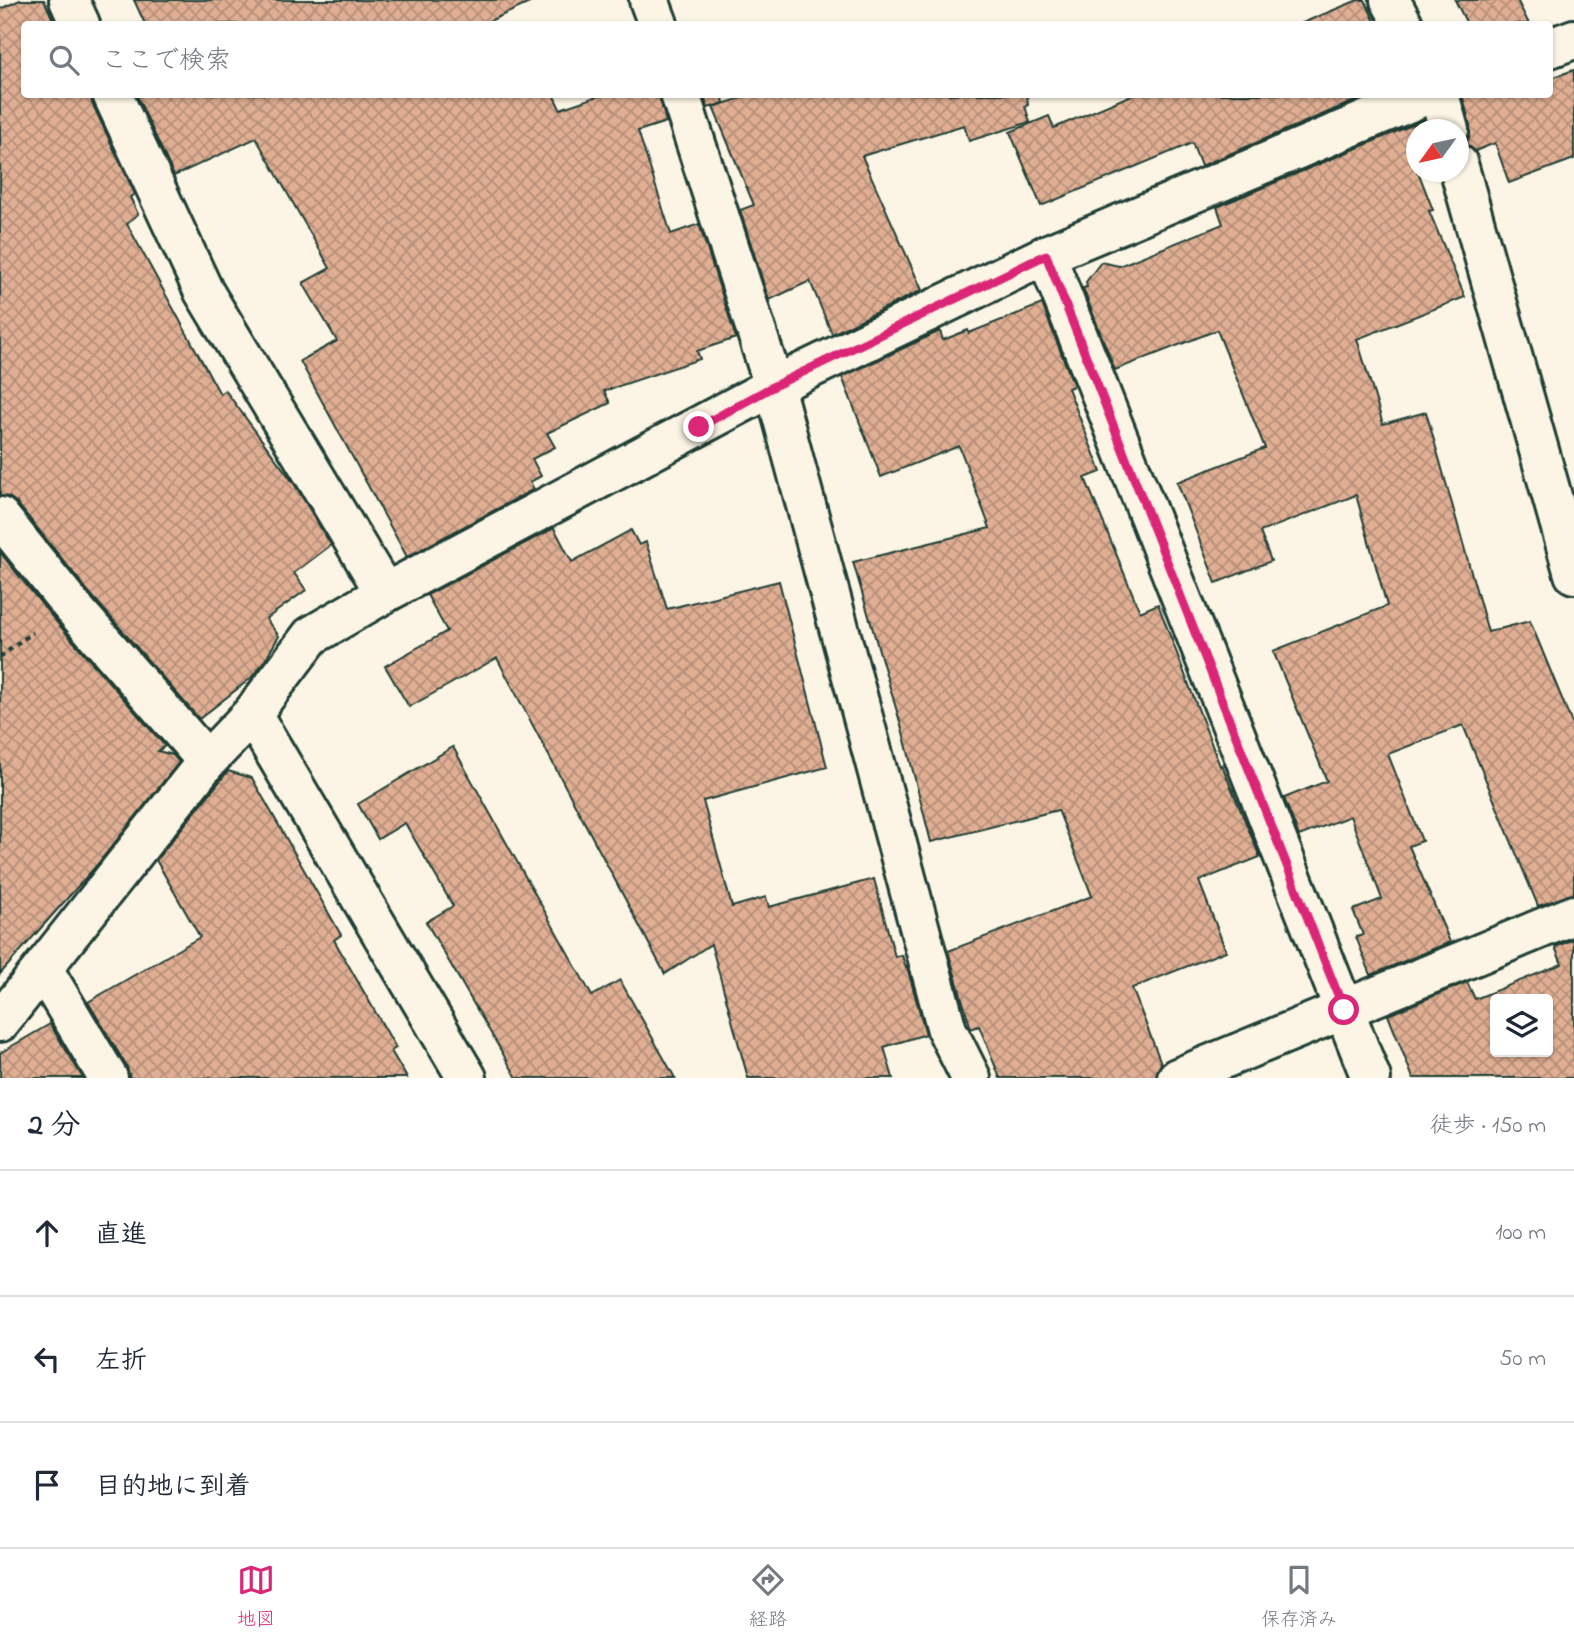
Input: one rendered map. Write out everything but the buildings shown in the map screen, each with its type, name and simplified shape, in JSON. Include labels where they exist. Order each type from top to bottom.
[{"type":"street","points":[[69,0],[79,21]]},
{"type":"street","points":[[649,0],[657,21]]},
{"type":"street","points":[[1390,0],[1401,21]]},
{"type":"street","points":[[1553,47],[1574,39]]},
{"type":"street","points":[[114,98],[204,292],[385,593]]},
{"type":"street","points":[[681,98],[774,386],[947,1030],[971,1078]]},
{"type":"street","points":[[0,1022],[207,761],[252,714],[311,636],[385,593],[774,386],[1046,255],[1419,98]]},
{"type":"street","points":[[1440,98],[1446,119]]},
{"type":"street","points":[[1463,182],[1574,574]]},
{"type":"street","points":[[1046,255],[1371,1078]]},
{"type":"street","points":[[0,517],[70,604],[207,761]]},
{"type":"street","points":[[252,714],[467,1078]]},
{"type":"street","points":[[1177,1078],[1574,915]]},
{"type":"street","points":[[43,969],[108,1078]]},
{"type":"route","points":[[699,427],[774,386],[1046,255],[1344,1010]]}]
